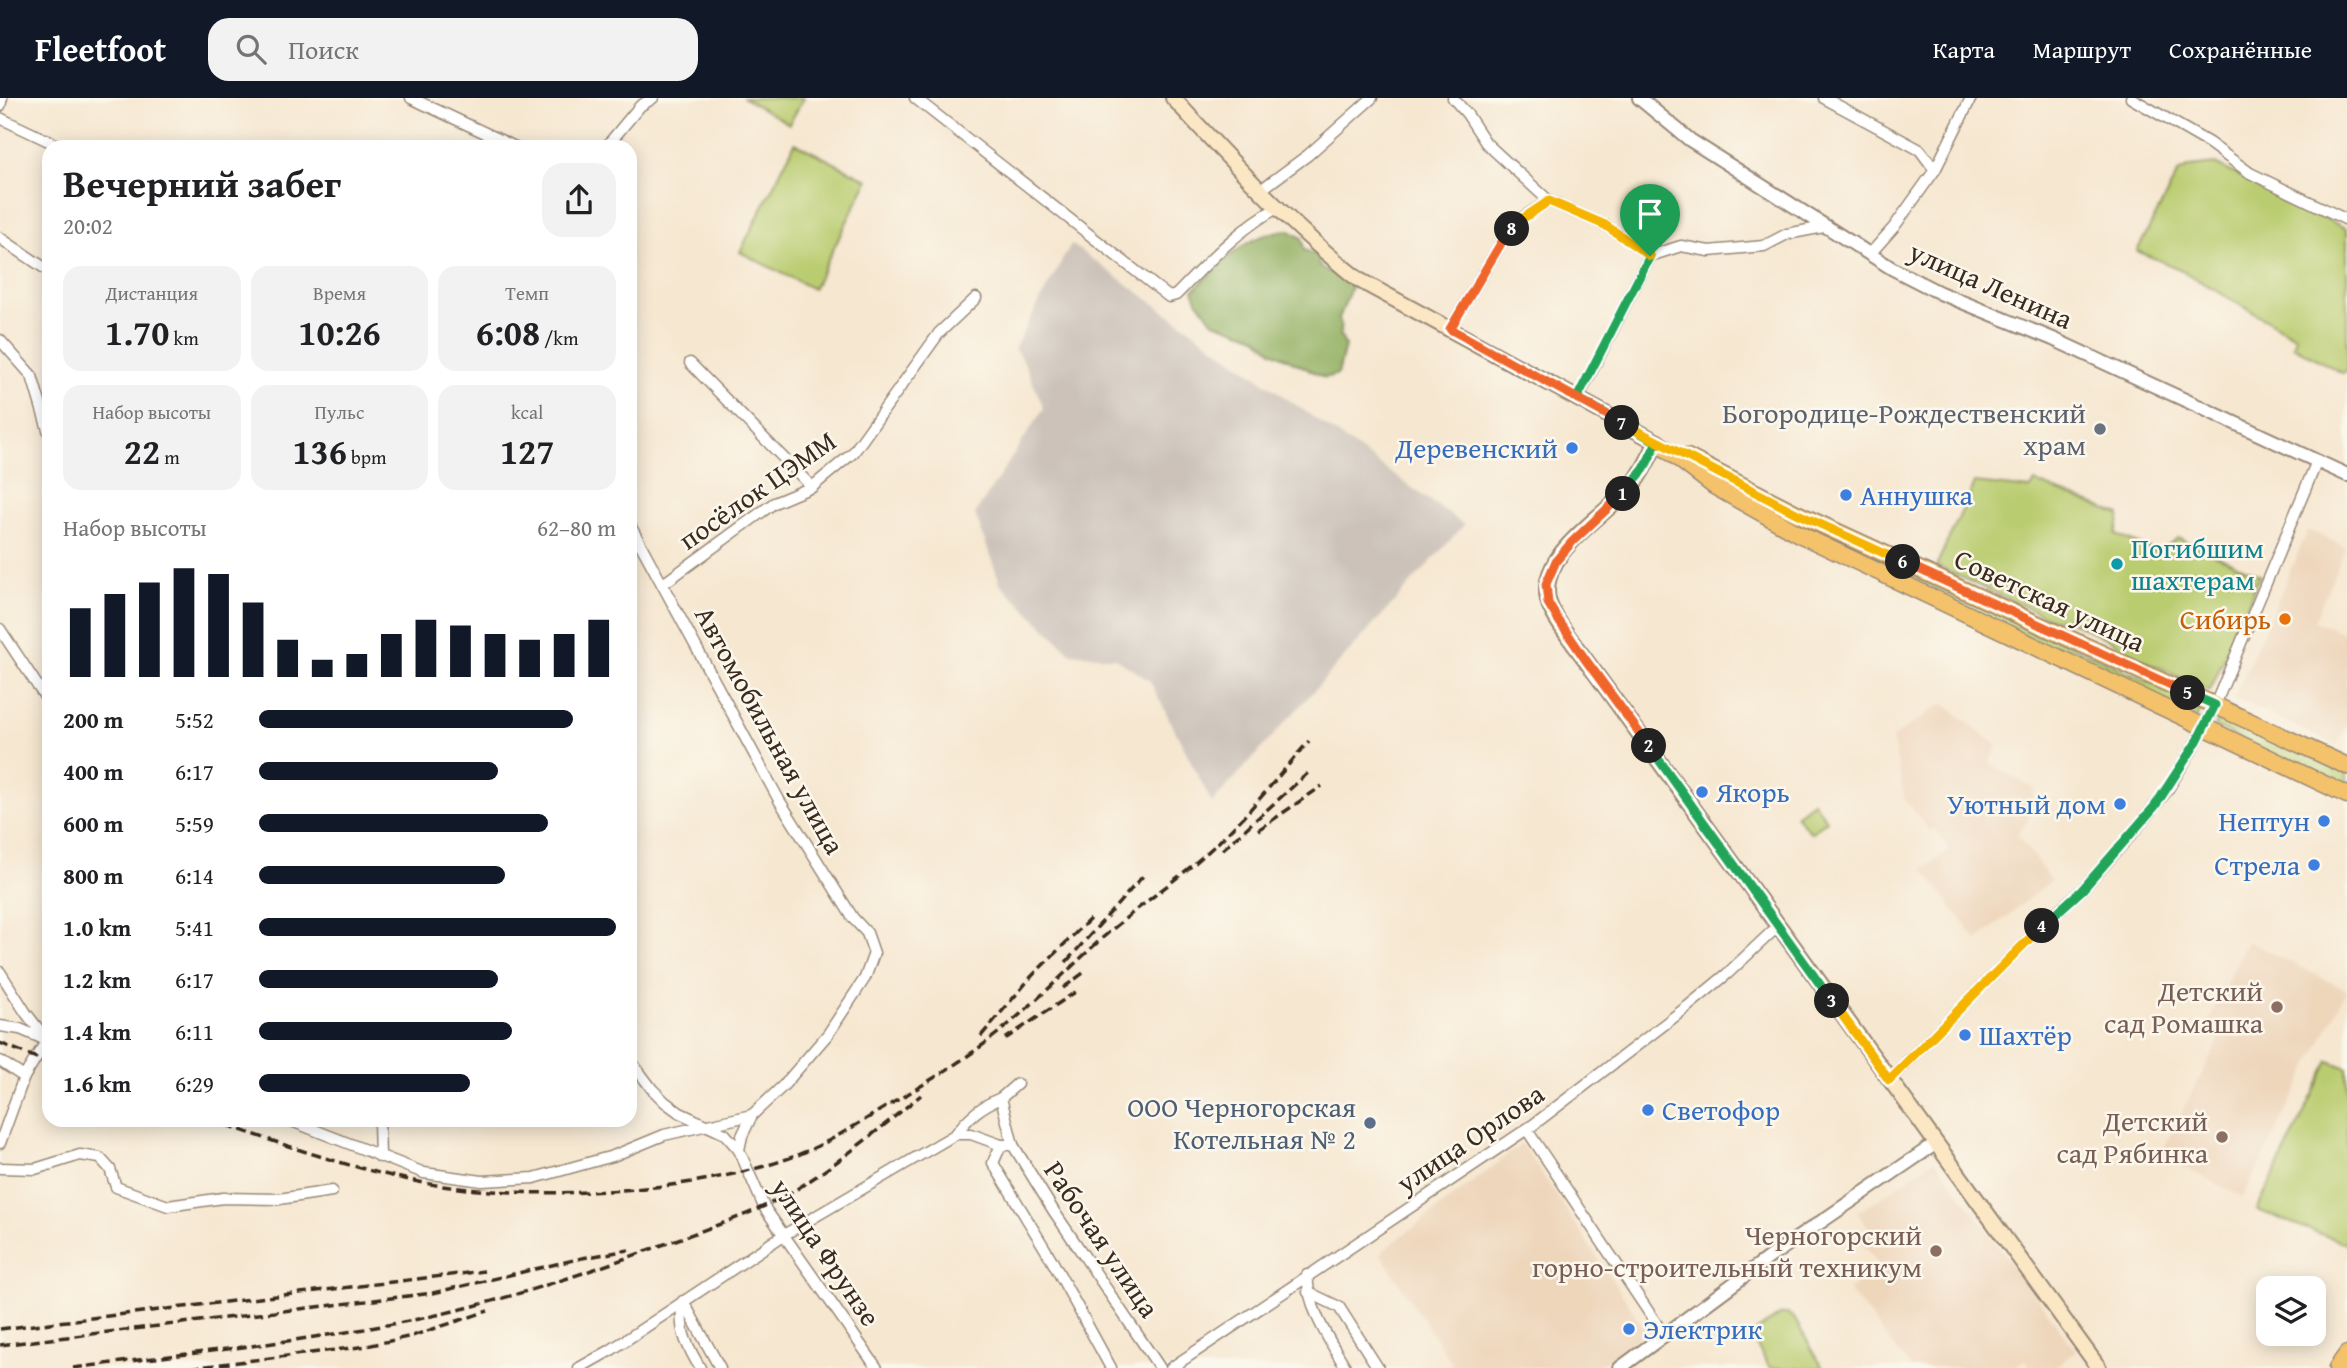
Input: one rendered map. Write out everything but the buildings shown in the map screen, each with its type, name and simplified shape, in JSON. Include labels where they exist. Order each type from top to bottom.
[{"type":"main road","name":"Советская улица","points":[[1159,98],[1200,127]]},
{"type":"main road","name":"Советская улица","points":[[1172,98],[1332,259],[1360,280],[1657,442],[1796,513],[2347,766]]},
{"type":"main road","name":"Советская улица","points":[[1657,442],[1714,486],[1799,534],[2347,795]]},
{"type":"main road","points":[[1657,442],[1644,469],[1628,490],[1572,542],[1556,561],[1546,584],[1548,603],[1585,659],[2099,1368]]},
{"type":"main road","points":[[2337,1368],[2347,1354]]},
{"type":"street","points":[[0,106],[2,98]]},
{"type":"street","points":[[411,98],[500,140]]},
{"type":"street","points":[[613,140],[640,106],[653,98]]},
{"type":"street","points":[[915,98],[1169,296],[1176,295],[1225,247],[1261,217],[1279,207]]},
{"type":"street","points":[[1262,189],[1308,155],[1372,98]]},
{"type":"street","points":[[1453,98],[1486,143],[1549,201],[1605,225],[1650,256]]},
{"type":"street","name":"улица Ленина","points":[[1639,98],[1689,140],[1893,269],[1940,293],[2053,339],[2347,475]]},
{"type":"street","points":[[1824,98],[1920,150],[1935,170]]},
{"type":"street","points":[[1870,254],[1894,228],[1935,170],[1971,98]]},
{"type":"street","points":[[2131,98],[2197,136],[2250,173],[2347,220]]},
{"type":"street","points":[[0,118],[46,140]]},
{"type":"street","points":[[1450,329],[1506,235],[1522,219],[1549,201]]},
{"type":"street","points":[[1577,398],[1650,256],[1681,246],[1709,251],[1764,246],[1787,234],[1824,227]]},
{"type":"street","points":[[0,238],[42,266]]},
{"type":"street","name":"посёлок ЦЭММ","points":[[663,584],[774,503],[812,487],[853,453],[939,333],[976,298]]},
{"type":"street","points":[[0,340],[32,376],[42,410]]},
{"type":"street","points":[[690,363],[812,487]]},
{"type":"street","points":[[1889,1080],[2082,890],[2166,792],[2215,705],[2317,461]]},
{"type":"street","name":"Автомобильная улица","points":[[637,538],[779,800],[853,918],[867,933],[874,953],[865,978],[828,1034],[752,1115]]},
{"type":"street","points":[[0,629],[42,692]]},
{"type":"street","name":"улица Орлова","points":[[1171,1368],[1527,1130],[1687,1007],[1778,926]]},
{"type":"street","points":[[0,972],[42,1033]]},
{"type":"street","points":[[0,1026],[20,1029],[42,1038]]},
{"type":"street","points":[[0,1143],[24,1077],[42,1050]]},
{"type":"street","points":[[0,1061],[24,1077]]},
{"type":"street","points":[[637,1069],[665,1102],[680,1113],[725,1134],[739,1150]]},
{"type":"street","points":[[579,1368],[611,1350],[782,1236],[956,1135],[973,1113],[987,1103],[1001,1098],[1017,1084]]},
{"type":"street","points":[[1001,1098],[1013,1145]]},
{"type":"street","points":[[306,1127],[424,1173],[482,1181],[534,1178],[614,1156],[664,1135],[752,1115]]},
{"type":"street","points":[[739,1150],[752,1115]]},
{"type":"street","points":[[379,1127],[380,1157]]},
{"type":"street","points":[[1527,1130],[1664,1335]]},
{"type":"street","name":"Рабочая улица","points":[[956,1135],[971,1133],[1001,1145],[1013,1145],[1053,1210],[1160,1368]]},
{"type":"street","points":[[1620,1368],[1771,1255],[1935,1144]]},
{"type":"street","name":"Рабочая улица","points":[[1001,1145],[993,1163],[1111,1368]]},
{"type":"street","name":"улица Фрунзе","points":[[739,1150],[753,1186],[782,1236],[877,1368]]},
{"type":"street","points":[[0,1168],[35,1169],[80,1155],[100,1158],[110,1169],[116,1187],[168,1206],[223,1198],[279,1199],[332,1191]]},
{"type":"street","points":[[1307,1275],[1308,1292],[1315,1316],[1346,1368]]},
{"type":"street","points":[[1308,1292],[1339,1307],[1378,1368]]},
{"type":"street","points":[[683,1301],[680,1321],[687,1345],[700,1368]]},
{"type":"street","points":[[683,1301],[720,1368]]},
{"type":"shaded area","points":[[1071,244],[1464,525],[1212,803],[1150,681],[1115,658],[1071,653],[1001,585],[975,514],[1044,408],[1022,358],[1014,349]]},
{"type":"shaded area","points":[[2308,530],[2346,547],[2314,621],[2347,634],[2347,722],[2337,745],[2234,699]]},
{"type":"shaded area","points":[[1943,703],[1998,746],[1989,763],[2034,789],[2028,821],[2017,834],[2051,881],[1977,940],[1923,869],[1950,850],[1934,828],[1930,831],[1905,800],[1892,738]]},
{"type":"shaded area","points":[[2247,941],[2347,990],[2243,1197],[2160,1156],[2219,1040],[2203,1032]]},
{"type":"shaded area","points":[[1522,1144],[1647,1332],[1596,1368],[1446,1368],[1452,1364],[1380,1253]]},
{"type":"shaded area","name":"Черногорский горно-строительный техникум","points":[[1935,1160],[2076,1351],[2053,1368],[2031,1368],[2025,1360],[2013,1368],[1911,1368],[1849,1290],[1880,1266],[1858,1237],[1869,1228],[1857,1212]]},
{"type":"green space","points":[[744,98],[804,98],[789,124]]},
{"type":"green space","points":[[795,143],[868,180],[813,289],[740,252]]},
{"type":"green space","points":[[2215,164],[2347,229],[2347,371],[2342,373],[2293,346],[2296,337],[2177,268],[2137,251],[2178,173],[2190,167]]},
{"type":"green space","points":[[1288,230],[1302,238],[1304,250],[1318,255],[1319,266],[1352,285],[1339,319],[1340,334],[1345,346],[1338,374],[1325,378],[1272,351],[1257,337],[1213,322],[1193,290],[1247,243]]},
{"type":"green space","points":[[2035,482],[2120,515],[2116,535],[2158,552],[2178,538],[2260,575],[2210,691],[2121,650],[2117,643],[2065,619],[2054,620],[1936,566],[1975,483],[2031,489]]},
{"type":"green space","points":[[1808,525],[2203,706],[2197,718],[1805,531]]},
{"type":"green space","points":[[2221,714],[2347,772],[2347,789],[2215,727]]},
{"type":"green space","points":[[1813,802],[1827,820],[1811,833],[1796,815]]},
{"type":"green space","points":[[2329,1061],[2347,1068],[2347,1244],[2257,1210]]},
{"type":"green space","points":[[1782,1314],[1794,1318],[1823,1368],[1770,1368],[1753,1335]]},
{"type":"railway","points":[[233,1127],[370,1171],[424,1183],[513,1192],[614,1191],[665,1186],[759,1168],[800,1154],[843,1133],[921,1086],[996,1035],[1112,930],[1224,837],[1309,741]]},
{"type":"railway","points":[[1222,850],[1308,773]]},
{"type":"railway","points":[[1258,830],[1322,786]]},
{"type":"railway","points":[[1066,962],[1143,876]]},
{"type":"railway","points":[[981,1036],[1032,976],[1093,916]]},
{"type":"railway","points":[[1063,988],[1086,971]]},
{"type":"railway","points":[[1005,1039],[1077,991]]},
{"type":"railway","points":[[0,1043],[42,1060]]},
{"type":"railway","points":[[73,1368],[238,1348],[403,1322],[469,1307],[567,1279],[770,1204],[819,1175],[921,1095]]},
{"type":"railway","points":[[0,1345],[433,1293],[582,1258],[629,1250]]},
{"type":"railway","points":[[0,1329],[484,1271]]},
{"type":"railway","points":[[190,1368],[367,1346],[412,1336],[488,1311]]},
{"type":"place","name":"Богородице-Рождественский храм","points":[[2100,429]]},
{"type":"place","name":"Деревенский","points":[[1572,448]]},
{"type":"place","name":"Аннушка","points":[[1846,495]]},
{"type":"place","name":"Погибшим шахтерам","points":[[2117,564]]},
{"type":"place","name":"Сибирь","points":[[2285,619]]},
{"type":"place","name":"Якорь","points":[[1702,792]]},
{"type":"place","name":"Уютный дом","points":[[2120,804]]},
{"type":"place","name":"Нептун","points":[[2324,821]]},
{"type":"place","name":"Стрела","points":[[2314,865]]},
{"type":"place","name":"Детский сад Ромашка","points":[[2277,1007]]},
{"type":"place","name":"Шахтёр","points":[[1965,1035]]},
{"type":"place","name":"Светофор","points":[[1648,1110]]},
{"type":"place","name":"ООО Черногорская Котельная № 2","points":[[1370,1123]]},
{"type":"place","name":"Детский сад Рябинка","points":[[2222,1137]]},
{"type":"place","name":"Черногорский горно-строительный техникум","points":[[1936,1251]]},
{"type":"place","name":"Электрик","points":[[1629,1329]]},
{"type":"route","points":[[1650,256],[1577,398],[1657,442],[1644,469],[1628,490],[1605,509],[1556,561],[1546,584],[1548,603],[1585,659],[1889,1080],[1928,1038],[2082,890],[2132,835],[2166,792],[2215,705],[1796,513],[1657,442],[1450,329],[1506,235],[1522,219],[1549,201],[1605,225],[1650,256]]}]
